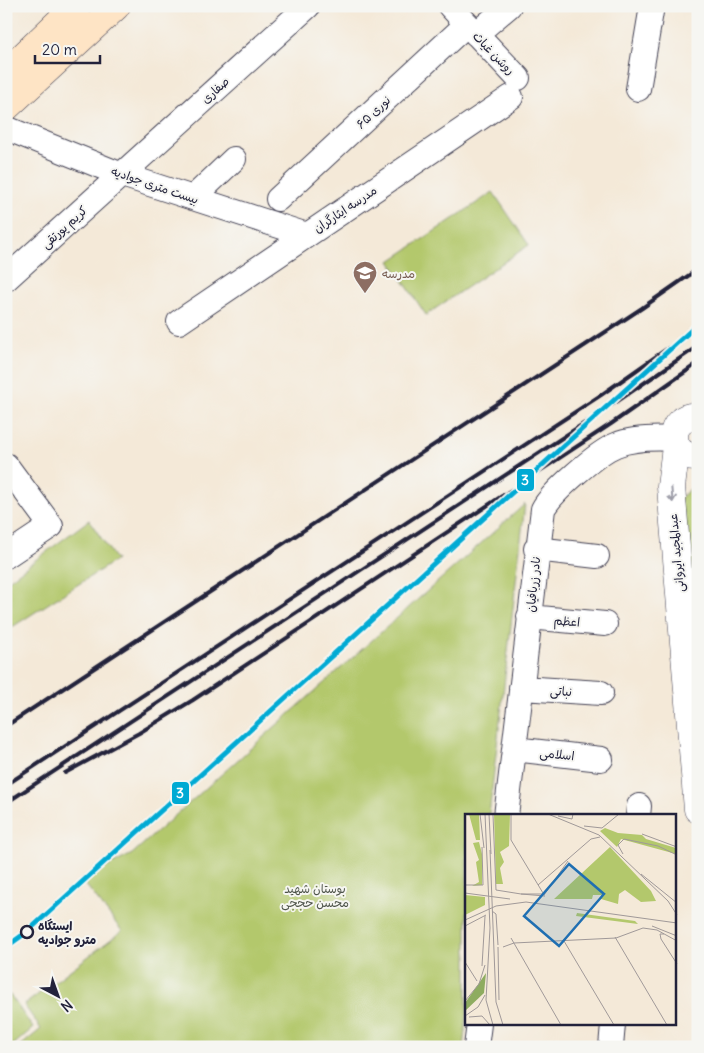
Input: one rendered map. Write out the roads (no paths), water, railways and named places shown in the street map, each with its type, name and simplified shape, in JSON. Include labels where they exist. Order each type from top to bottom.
[{"type":"main road","points":[[6,72],[76,6]]},
{"type":"main road","points":[[6,107],[116,6]]},
{"type":"street","name":"صفاری","points":[[122,174],[308,6]]},
{"type":"street","name":"روشن غیاث","points":[[450,6],[472,29],[514,87]]},
{"type":"street","name":"نوری ۶۵","points":[[278,199],[472,29],[509,6]]},
{"type":"street","points":[[638,89],[652,6]]},
{"type":"street","name":"مدرسه ایثارگران","points":[[179,322],[307,235],[514,87]]},
{"type":"street","name":"بیست متری جوادیه","points":[[6,128],[122,174],[307,235]]},
{"type":"street","points":[[193,198],[234,158]]},
{"type":"street","name":"کریم پورتقی","points":[[6,279],[122,174]]},
{"type":"street","name":"نادر زربافیان","points":[[506,814],[536,549],[543,508],[549,498],[571,477],[615,445],[682,432]]},
{"type":"street","name":"عبدالمجید ایروانی","points":[[682,432],[671,487],[698,809]]},
{"type":"street","points":[[6,465],[51,526],[6,556]]},
{"type":"street","points":[[536,549],[597,556]]},
{"type":"street","name":"اعظم","points":[[529,617],[605,624]]},
{"type":"street","name":"نباتی","points":[[521,688],[601,693]]},
{"type":"street","name":"اسلامی","points":[[514,750],[600,759]]},
{"type":"street","points":[[476,1047],[479,1026]]},
{"type":"street","points":[[611,1047],[614,1026]]},
{"type":"railway","points":[[6,726],[642,308],[698,269]]},
{"type":"railway","points":[[6,785],[601,395],[698,327]]},
{"type":"railway","points":[[6,803],[612,405],[698,346]]},
{"type":"railway","points":[[65,773],[139,733],[193,700],[611,424],[698,363]]},
{"type":"place","name":"مدرسه","points":[[365,294]]},
{"type":"place","name":"ایستگاه مترو جوادیه","points":[[27,932]]},
{"type":"park label","name":"بوستان شهید محسن حججی","points":[[315,895]]}]
